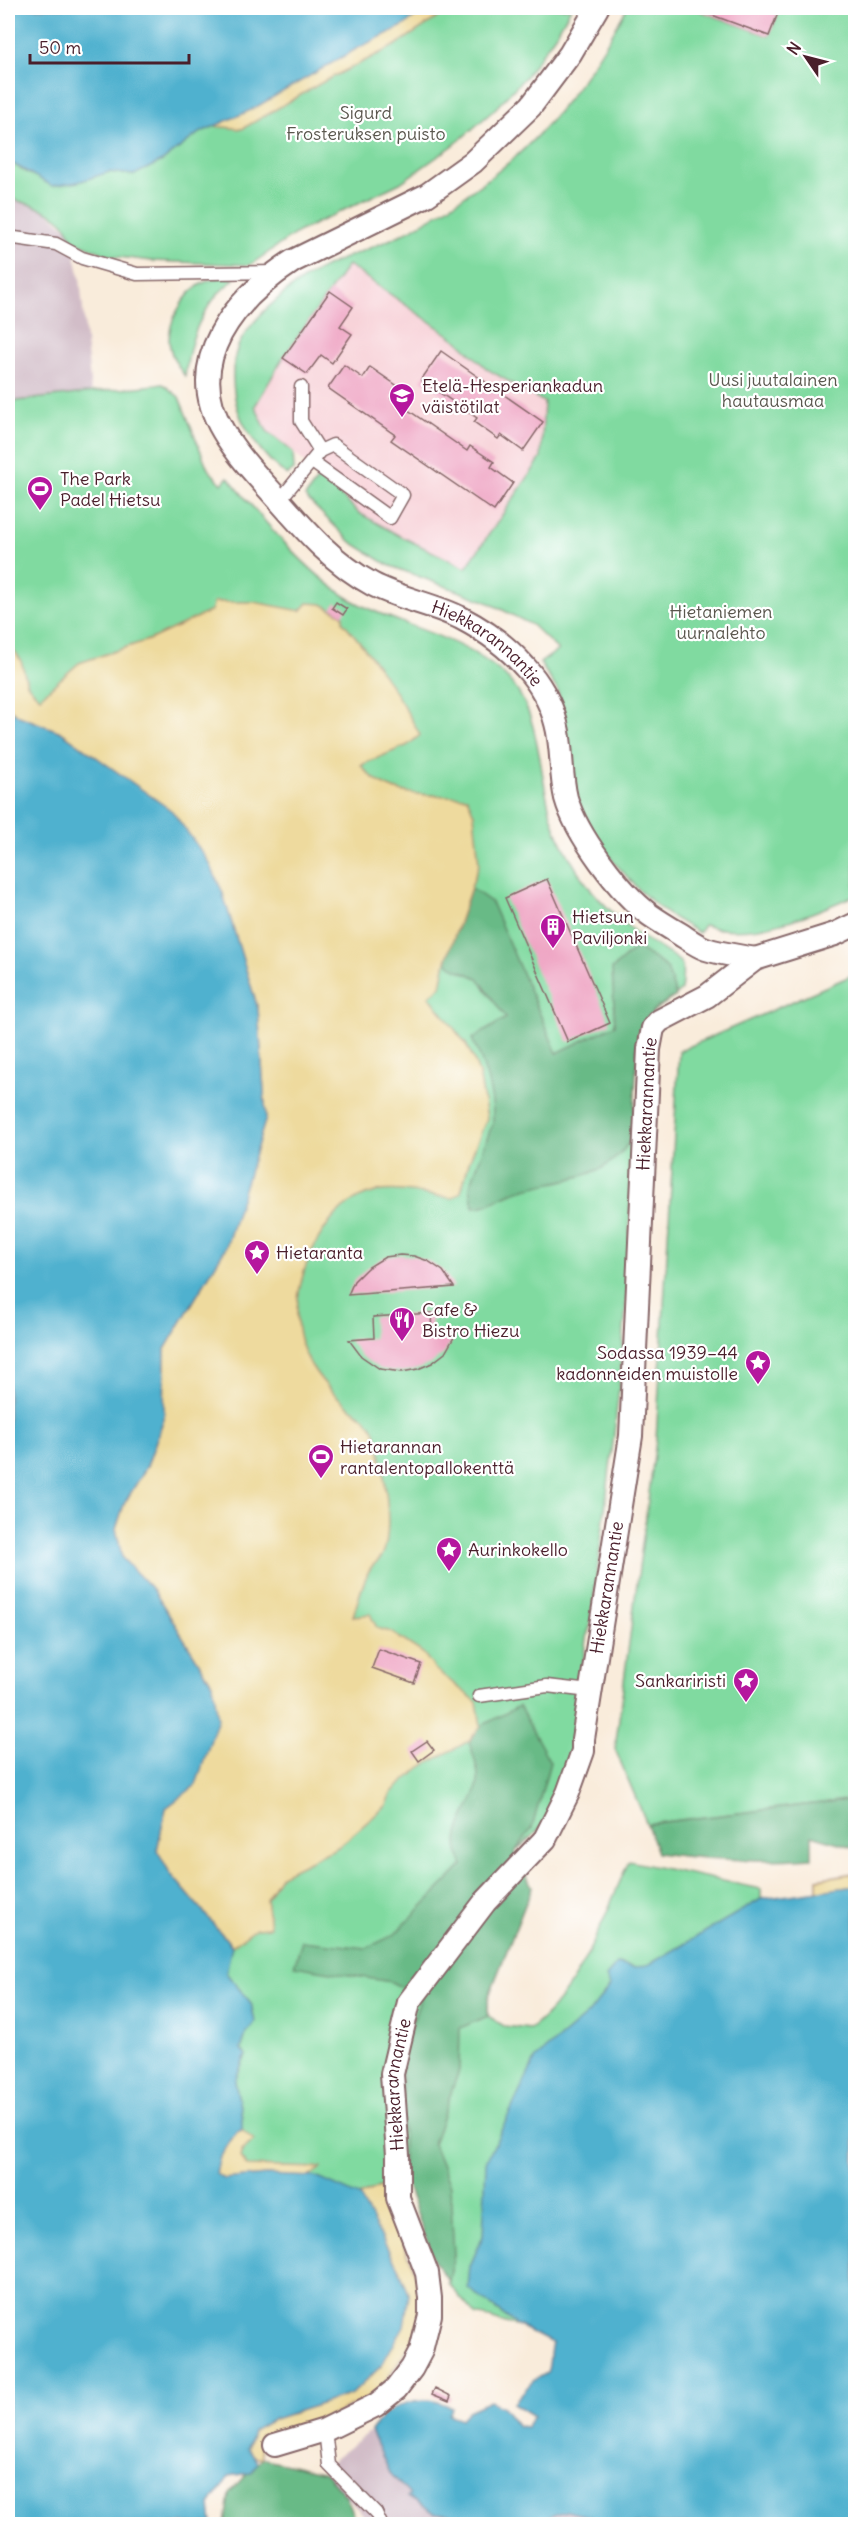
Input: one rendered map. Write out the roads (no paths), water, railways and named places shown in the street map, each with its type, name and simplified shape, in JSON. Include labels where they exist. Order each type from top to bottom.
[{"type":"street","name":"Hiekkarannantie","points":[[597,8],[570,54],[531,106],[473,162],[427,195],[293,261],[276,272],[237,309],[214,344],[209,360],[208,382],[212,408],[240,457],[337,562],[373,584],[460,618],[492,638],[519,660],[537,681],[557,724],[561,771],[567,800],[585,838],[606,869],[627,893],[649,915],[699,946],[755,959]]},
{"type":"street","points":[[755,959],[835,934],[855,924]]},
{"type":"street","name":"Hiekkarannantie","points":[[275,2445],[326,2430],[376,2405],[396,2388],[412,2368],[421,2351],[430,2315],[427,2273],[398,2198],[398,2155],[392,2074],[409,2002],[485,1902],[545,1839],[568,1793],[583,1751],[590,1691],[631,1436],[648,1065],[653,1028],[659,1021],[707,996],[755,959]]},
{"type":"lane","points":[[8,237],[56,244],[82,258],[137,274],[276,272]]},
{"type":"lane","points":[[301,387],[301,421],[320,451]]},
{"type":"lane","points":[[279,501],[320,451],[333,445],[403,495],[390,518],[312,462]]},
{"type":"lane","points":[[479,1696],[547,1686],[590,1691]]},
{"type":"lane","points":[[326,2430],[329,2465],[375,2513],[381,2524]]},
{"type":"water","points":[[8,8],[428,8],[403,26],[356,49],[251,110],[199,133],[162,161],[134,175],[109,172],[78,182],[52,186],[8,161]]},
{"type":"water","points":[[8,708],[19,716],[61,732],[172,811],[209,862],[222,891],[258,1009],[266,1118],[226,1247],[165,1349],[164,1418],[147,1466],[124,1504],[116,1529],[122,1558],[154,1591],[213,1685],[218,1718],[196,1785],[166,1808],[157,1850],[170,1873],[232,1946],[226,1973],[251,2003],[255,2022],[246,2034],[241,2049],[246,2055],[235,2080],[242,2130],[236,2132],[219,2159],[216,2174],[224,2179],[266,2175],[316,2177],[359,2196],[400,2271],[409,2294],[404,2326],[381,2366],[352,2394],[274,2419],[253,2431],[248,2449],[258,2463],[251,2473],[229,2476],[210,2505],[212,2524],[8,2524]]},
{"type":"water","points":[[855,1886],[855,2524],[606,2524],[588,2516],[566,2511],[532,2522],[435,2513],[407,2497],[410,2495],[390,2473],[371,2431],[387,2413],[407,2403],[430,2400],[452,2408],[449,2415],[461,2419],[468,2411],[490,2401],[503,2407],[518,2426],[526,2427],[534,2416],[513,2403],[533,2381],[547,2373],[552,2343],[517,2325],[468,2288],[470,2266],[483,2236],[486,2162],[536,2058],[588,2014],[610,1986],[606,1977],[617,1964],[635,1968],[650,1964],[761,1899]]},
{"type":"place","name":"Etelä-Hesperiankadun väistötilat","points":[[402,419]]},
{"type":"place","name":"The Park Padel Hietsu","points":[[40,512]]},
{"type":"place","name":"Hietsun Paviljonki","points":[[553,950]]},
{"type":"place","name":"Hietaranta","points":[[257,1276]]},
{"type":"place","name":"Cafe & Bistro Hiezu","points":[[402,1343]]},
{"type":"place","name":"Sodassa 1939–44 kadonneiden muistolle","points":[[758,1386]]},
{"type":"place","name":"Hietarannan rantalentopallokenttä","points":[[321,1480]]},
{"type":"place","name":"Aurinkokello","points":[[449,1573]]},
{"type":"place","name":"Sankariristi","points":[[746,1704]]},
{"type":"park label","name":"Sigurd Frosteruksen puisto","points":[[366,123]]},
{"type":"park label","name":"Uusi juutalainen hautausmaa","points":[[773,390]]},
{"type":"park label","name":"Hietaniemen uurnalehto","points":[[721,622]]}]
